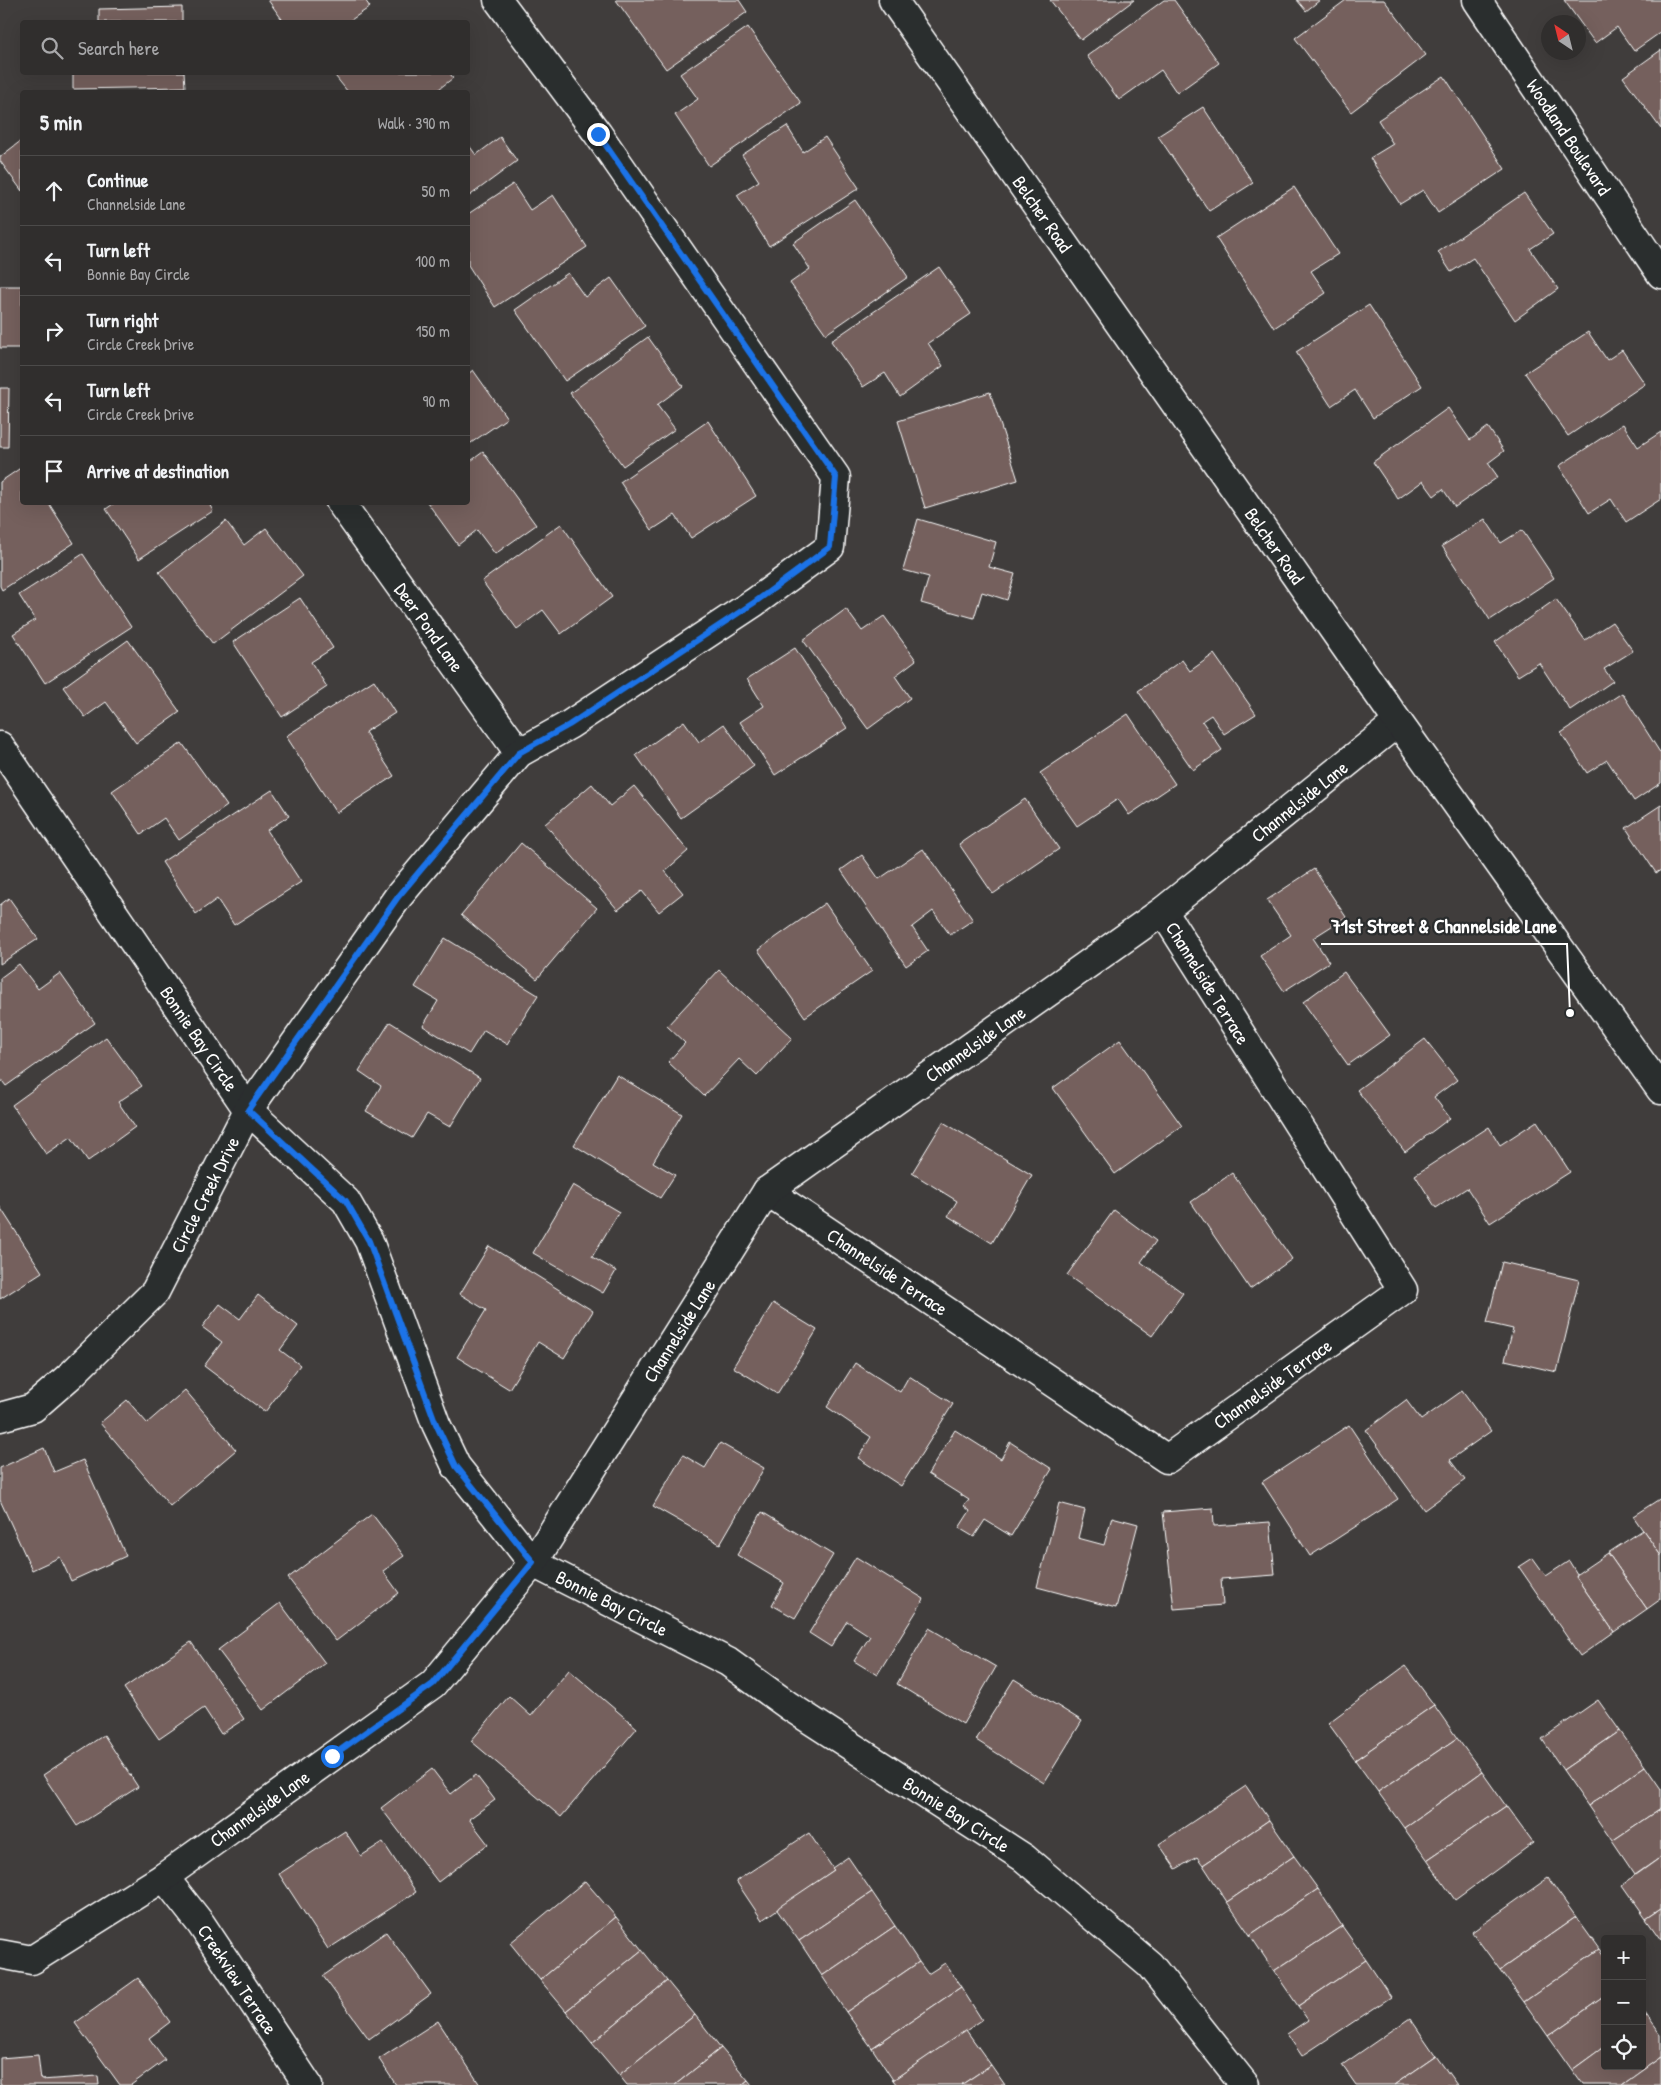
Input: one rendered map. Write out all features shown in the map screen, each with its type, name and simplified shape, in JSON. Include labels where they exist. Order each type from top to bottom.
[{"type":"street","name":"Circle Creek Drive","points":[[0,1418],[32,1408],[72,1374],[155,1292],[248,1110],[398,897],[519,753],[569,725],[755,602],[830,547],[836,477],[598,134],[498,0]]},
{"type":"street","name":"Belcher Road","points":[[893,0],[1398,722],[1661,1090]]},
{"type":"street","name":"Woodland Boulevard","points":[[1478,0],[1661,274]]},
{"type":"street","name":"Deer Pond Lane","points":[[342,505],[519,753]]},
{"type":"street","name":"Channelside Lane","points":[[0,1954],[32,1960],[164,1877],[433,1684],[533,1562],[767,1191],[1163,911],[1398,722]]},
{"type":"street","name":"Bonnie Bay Circle","points":[[0,746],[248,1110],[346,1201],[369,1241],[436,1424],[456,1466],[533,1562],[728,1662],[789,1706],[1024,1858],[1150,1966],[1245,2085]]},
{"type":"street","name":"Channelside Terrace","points":[[767,1191],[1167,1459],[1403,1290],[1163,911]]},
{"type":"street","name":"Creekview Terrace","points":[[164,1877],[201,1924],[308,2085]]},
{"type":"building","points":[[268,0],[365,0],[370,7],[351,20],[283,20]]},
{"type":"building","points":[[616,0],[739,0],[747,12],[666,69]]},
{"type":"building","points":[[1050,0],[1134,0],[1081,40]]},
{"type":"building","points":[[1164,0],[1174,0],[1219,63],[1177,93],[1161,70],[1119,100],[1087,56]]},
{"type":"building","points":[[1297,0],[1320,0],[1306,11]]},
{"type":"building","points":[[1346,0],[1384,0],[1426,55],[1351,112],[1295,38]]},
{"type":"building","points":[[1564,0],[1661,0],[1661,32],[1634,51],[1617,27],[1595,43],[1586,31],[1586,15],[1575,15]]},
{"type":"building","points":[[182,7],[182,20],[99,20],[99,9]]},
{"type":"building","points":[[748,27],[801,103],[709,166],[675,115],[698,99],[680,74]]},
{"type":"building","points":[[1661,50],[1661,129],[1623,77]]},
{"type":"building","points":[[73,75],[184,75],[185,87],[73,89]]},
{"type":"building","points":[[334,75],[451,75],[453,78],[438,90],[346,90]]},
{"type":"building","points":[[1444,76],[1505,169],[1438,213],[1423,190],[1400,204],[1370,158],[1393,144],[1378,120]]},
{"type":"building","points":[[1203,107],[1253,183],[1209,211],[1158,136]]},
{"type":"building","points":[[787,126],[803,152],[825,137],[859,188],[769,246],[737,195],[759,181],[742,155]]},
{"type":"building","points":[[500,137],[517,161],[470,196],[470,147],[476,155]]},
{"type":"building","points":[[20,142],[20,188],[0,161],[0,157]]},
{"type":"building","points":[[513,184],[530,210],[553,195],[587,247],[495,307],[470,268],[470,213]]},
{"type":"building","points":[[1294,187],[1338,254],[1311,271],[1326,293],[1274,328],[1216,238]]},
{"type":"building","points":[[1524,193],[1553,234],[1530,249],[1558,289],[1515,320],[1473,258],[1451,272],[1438,252]]},
{"type":"building","points":[[855,200],[908,277],[826,334],[790,283],[810,269],[793,243]]},
{"type":"building","points":[[939,267],[971,314],[928,343],[943,366],[900,397],[885,373],[863,387],[831,341]]},
{"type":"building","points":[[568,273],[585,297],[611,278],[645,326],[565,381],[515,310]]},
{"type":"building","points":[[0,286],[20,286],[20,348],[0,348]]},
{"type":"building","points":[[1369,305],[1422,386],[1373,418],[1355,390],[1331,406],[1296,352]]},
{"type":"building","points":[[1588,332],[1607,360],[1622,350],[1645,384],[1568,436],[1525,373]]},
{"type":"building","points":[[648,337],[683,386],[657,405],[675,429],[623,466],[570,393]]},
{"type":"building","points":[[473,370],[507,418],[470,444],[470,372]]},
{"type":"building","points":[[0,388],[9,388],[8,447],[0,447]]},
{"type":"building","points":[[990,392],[1018,480],[925,508],[898,421]]},
{"type":"building","points":[[1448,408],[1470,440],[1488,427],[1504,451],[1488,463],[1498,477],[1455,507],[1443,489],[1434,496],[1423,481],[1398,499],[1373,462]]},
{"type":"building","points":[[708,421],[756,496],[691,538],[675,515],[652,530],[620,482]]},
{"type":"building","points":[[1623,424],[1638,447],[1661,432],[1661,499],[1626,522],[1611,499],[1589,513],[1559,466]]},
{"type":"building","points":[[483,452],[536,525],[495,554],[477,530],[458,545],[429,505],[470,505],[470,462]]},
{"type":"building","points":[[20,468],[20,505],[50,505],[74,543],[2,590],[0,586],[0,482]]},
{"type":"building","points":[[112,505],[210,505],[213,511],[139,559],[106,509]]},
{"type":"building","points":[[918,519],[996,542],[989,567],[1015,574],[1007,600],[982,592],[974,618],[921,603],[929,577],[903,570]]},
{"type":"building","points":[[1485,519],[1501,543],[1522,530],[1554,578],[1490,620],[1442,546]]},
{"type":"building","points":[[226,521],[244,545],[266,528],[303,576],[213,644],[159,572]]},
{"type":"building","points":[[561,524],[612,597],[561,634],[543,610],[517,629],[482,581]]},
{"type":"building","points":[[83,554],[131,627],[45,683],[13,634],[35,620],[19,595]]},
{"type":"building","points":[[300,598],[333,648],[311,662],[327,687],[282,717],[233,642]]},
{"type":"building","points":[[1556,599],[1585,640],[1612,622],[1633,651],[1604,669],[1613,681],[1570,710],[1539,663],[1518,676],[1495,642]]},
{"type":"building","points":[[846,609],[862,631],[884,616],[916,660],[895,676],[910,698],[868,729],[803,640]]},
{"type":"building","points":[[128,640],[180,712],[136,743],[106,702],[85,717],[63,687]]},
{"type":"building","points":[[795,648],[847,728],[775,775],[740,722],[764,706],[747,679]]},
{"type":"building","points":[[1214,654],[1256,714],[1224,734],[1211,715],[1202,721],[1222,750],[1193,770],[1138,691],[1182,660],[1190,671]]},
{"type":"building","points":[[374,680],[395,713],[365,732],[394,776],[336,813],[286,736]]},
{"type":"building","points":[[1622,693],[1661,754],[1661,783],[1634,801],[1607,760],[1587,773],[1561,733]]},
{"type":"building","points":[[1128,714],[1175,784],[1129,815],[1118,799],[1077,826],[1040,773]]},
{"type":"building","points":[[684,721],[699,742],[724,724],[754,766],[681,818],[636,755]]},
{"type":"building","points":[[182,743],[227,806],[179,840],[164,818],[141,834],[112,791]]},
{"type":"building","points":[[592,784],[610,806],[634,786],[688,851],[665,871],[683,893],[659,912],[642,891],[618,910],[545,824]]},
{"type":"building","points":[[272,790],[289,816],[267,830],[301,882],[234,925],[217,899],[196,914],[162,862]]},
{"type":"building","points":[[1025,799],[1059,849],[993,894],[959,844]]},
{"type":"building","points":[[1661,805],[1661,870],[1656,873],[1626,828]]},
{"type":"building","points":[[521,843],[597,908],[537,979],[461,915]]},
{"type":"building","points":[[923,849],[973,920],[950,935],[933,911],[912,927],[928,951],[906,966],[841,870],[862,855],[879,879]]},
{"type":"building","points":[[1314,869],[1346,917],[1313,938],[1329,962],[1284,991],[1260,956],[1291,935],[1267,900]]},
{"type":"building","points":[[9,898],[38,939],[0,964],[0,905]]},
{"type":"building","points":[[825,903],[872,971],[805,1017],[758,950]]},
{"type":"building","points":[[445,938],[538,995],[507,1044],[484,1030],[469,1054],[423,1026],[438,1001],[415,987]]},
{"type":"building","points":[[19,964],[38,989],[60,973],[95,1023],[6,1086],[0,1078],[0,978]]},
{"type":"building","points":[[719,970],[792,1038],[757,1076],[739,1059],[704,1096],[668,1062],[685,1043],[667,1026]]},
{"type":"building","points":[[1344,972],[1390,1035],[1348,1065],[1303,1002]]},
{"type":"building","points":[[390,1022],[480,1078],[450,1127],[427,1114],[412,1138],[366,1111],[381,1086],[359,1071]]},
{"type":"building","points":[[106,1037],[142,1086],[118,1102],[135,1127],[88,1161],[71,1137],[46,1154],[12,1105]]},
{"type":"building","points":[[1425,1039],[1457,1080],[1434,1097],[1450,1118],[1405,1152],[1357,1090]]},
{"type":"building","points":[[1120,1040],[1182,1126],[1115,1174],[1053,1088]]},
{"type":"building","points":[[617,1075],[682,1114],[653,1162],[675,1175],[660,1198],[574,1145]]},
{"type":"building","points":[[1537,1121],[1570,1172],[1490,1223],[1467,1188],[1436,1208],[1415,1175],[1489,1127],[1500,1145]]},
{"type":"building","points":[[943,1122],[1032,1175],[992,1243],[948,1216],[957,1201],[912,1173]]},
{"type":"building","points":[[1232,1173],[1292,1259],[1250,1289],[1191,1202]]},
{"type":"building","points":[[573,1185],[619,1212],[592,1257],[616,1271],[603,1293],[533,1253]]},
{"type":"building","points":[[0,1207],[42,1272],[0,1299]]},
{"type":"building","points":[[1114,1210],[1156,1241],[1141,1262],[1183,1293],[1152,1336],[1067,1275]]},
{"type":"building","points":[[489,1246],[593,1311],[564,1358],[538,1342],[509,1389],[457,1357],[486,1310],[460,1294]]},
{"type":"building","points":[[1502,1262],[1579,1280],[1557,1372],[1505,1360],[1513,1329],[1487,1323]]},
{"type":"building","points":[[258,1295],[298,1326],[280,1350],[300,1365],[265,1412],[204,1366],[222,1342],[202,1327],[220,1304],[240,1319]]},
{"type":"building","points":[[773,1303],[817,1330],[777,1394],[733,1367]]},
{"type":"building","points":[[855,1363],[900,1392],[909,1376],[953,1404],[901,1486],[858,1458],[871,1437],[827,1407]]},
{"type":"building","points":[[185,1390],[236,1450],[170,1506],[100,1423],[127,1400],[147,1423]]},
{"type":"building","points":[[1462,1391],[1491,1431],[1450,1460],[1465,1480],[1424,1510],[1366,1430],[1406,1400],[1421,1420]]},
{"type":"building","points":[[1349,1425],[1398,1499],[1310,1556],[1262,1482]]},
{"type":"building","points":[[955,1430],[1001,1459],[1010,1442],[1052,1469],[1011,1536],[985,1520],[974,1537],[959,1528],[970,1511],[964,1506],[969,1500],[928,1474]]},
{"type":"building","points":[[720,1443],[764,1468],[720,1544],[653,1506],[683,1455],[705,1468]]},
{"type":"building","points":[[44,1448],[54,1472],[83,1460],[126,1556],[71,1581],[60,1557],[32,1570],[0,1500],[0,1468]]},
{"type":"building","points":[[1661,1498],[1661,1556],[1633,1516]]},
{"type":"building","points":[[1059,1503],[1085,1510],[1078,1538],[1104,1545],[1112,1517],[1138,1524],[1116,1608],[1037,1587]]},
{"type":"building","points":[[1213,1508],[1214,1526],[1270,1522],[1275,1575],[1221,1579],[1223,1605],[1174,1609],[1163,1512]]},
{"type":"building","points":[[762,1512],[833,1555],[795,1618],[772,1605],[784,1583],[737,1555]]},
{"type":"building","points":[[372,1514],[404,1556],[383,1571],[399,1593],[336,1641],[288,1578]]},
{"type":"building","points":[[1643,1530],[1661,1556],[1661,1599],[1647,1609],[1608,1553]]},
{"type":"building","points":[[1608,1553],[1647,1609],[1614,1632],[1576,1577],[1577,1574]]},
{"type":"building","points":[[856,1557],[924,1599],[877,1675],[854,1661],[870,1636],[847,1621],[831,1647],[809,1633]]},
{"type":"building","points":[[1533,1558],[1546,1576],[1569,1561],[1577,1574],[1576,1577],[1614,1632],[1580,1656],[1519,1567]]},
{"type":"building","points":[[280,1603],[325,1663],[263,1710],[218,1650]]},
{"type":"building","points":[[929,1628],[996,1667],[963,1724],[897,1684]]},
{"type":"building","points":[[191,1642],[244,1719],[221,1734],[204,1708],[159,1739],[124,1688]]},
{"type":"building","points":[[1405,1666],[1434,1705],[1355,1760],[1328,1723]]},
{"type":"building","points":[[569,1670],[637,1728],[561,1817],[471,1741],[509,1696],[531,1716]]},
{"type":"building","points":[[1014,1679],[1082,1721],[1044,1783],[976,1740]]},
{"type":"building","points":[[1598,1700],[1620,1731],[1563,1770],[1542,1739]]},
{"type":"building","points":[[1434,1705],[1457,1738],[1378,1792],[1355,1760]]},
{"type":"building","points":[[1620,1731],[1645,1766],[1588,1806],[1563,1770]]},
{"type":"building","points":[[104,1735],[138,1787],[77,1826],[43,1775]]},
{"type":"building","points":[[1457,1738],[1482,1772],[1404,1828],[1378,1792]]},
{"type":"building","points":[[1645,1766],[1661,1789],[1661,1808],[1612,1841],[1588,1806]]},
{"type":"building","points":[[432,1769],[451,1794],[476,1775],[495,1800],[469,1819],[488,1844],[438,1882],[381,1808]]},
{"type":"building","points":[[1482,1772],[1506,1806],[1427,1860],[1404,1828]]},
{"type":"building","points":[[1246,1786],[1269,1820],[1203,1865],[1197,1857],[1176,1869],[1159,1844]]},
{"type":"building","points":[[1506,1806],[1533,1843],[1455,1900],[1427,1860]]},
{"type":"building","points":[[1661,1808],[1661,1857],[1635,1875],[1612,1841]]},
{"type":"building","points":[[1269,1820],[1294,1856],[1227,1902],[1203,1865]]},
{"type":"building","points":[[345,1831],[361,1856],[383,1842],[416,1892],[328,1949],[279,1874]]},
{"type":"building","points":[[809,1833],[834,1870],[762,1920],[736,1881]]},
{"type":"building","points":[[1294,1856],[1318,1889],[1250,1935],[1227,1902]]},
{"type":"building","points":[[848,1857],[872,1892],[799,1941],[777,1910],[834,1870],[832,1868]]},
{"type":"building","points":[[1661,1857],[1661,1909],[1646,1919],[1622,1885]]},
{"type":"building","points":[[1548,1878],[1576,1917],[1500,1970],[1472,1932]]},
{"type":"building","points":[[585,1881],[616,1917],[540,1980],[510,1943]]},
{"type":"building","points":[[1318,1889],[1342,1926],[1274,1971],[1250,1935]]},
{"type":"building","points":[[872,1892],[895,1926],[822,1976],[799,1941]]},
{"type":"building","points":[[1661,1909],[1661,1940],[1646,1919]]},
{"type":"building","points":[[616,1917],[642,1950],[566,2011],[540,1980]]},
{"type":"building","points":[[1576,1917],[1599,1949],[1524,2002],[1500,1970]]},
{"type":"building","points":[[895,1926],[919,1962],[846,2012],[822,1976]]},
{"type":"building","points":[[1342,1926],[1366,1960],[1298,2006],[1274,1971]]},
{"type":"building","points":[[386,1932],[431,1994],[369,2039],[323,1976]]},
{"type":"building","points":[[1599,1949],[1601,1952],[1601,1999],[1548,2036],[1524,2002]]},
{"type":"building","points":[[642,1950],[667,1981],[592,2043],[566,2011]]},
{"type":"building","points":[[1366,1960],[1391,1997],[1302,2056],[1287,2034],[1308,2020],[1298,2006]]},
{"type":"building","points":[[919,1962],[928,1974],[945,1963],[961,1987],[872,2048],[846,2012]]},
{"type":"building","points":[[138,1978],[170,2022],[149,2038],[165,2060],[131,2085],[120,2085],[75,2023]]},
{"type":"building","points":[[667,1981],[695,2015],[619,2075],[592,2043]]},
{"type":"building","points":[[961,1987],[982,2020],[893,2080],[872,2048]]},
{"type":"building","points":[[1601,1999],[1601,2049],[1572,2070],[1548,2036]]},
{"type":"building","points":[[695,2015],[721,2048],[675,2085],[627,2085],[619,2075]]},
{"type":"building","points":[[1646,2017],[1661,2035],[1661,2057],[1646,2068],[1646,2025]]},
{"type":"building","points":[[1410,2018],[1436,2056],[1394,2085],[1356,2085],[1342,2065]]},
{"type":"building","points":[[438,2021],[480,2085],[396,2085],[379,2059]]},
{"type":"building","points":[[966,2030],[991,2065],[961,2085],[897,2085],[893,2080]]},
{"type":"building","points":[[721,2048],[748,2080],[742,2085],[675,2085]]},
{"type":"building","points":[[1601,2049],[1601,2070],[1643,2070],[1622,2085],[1583,2085],[1572,2070]]},
{"type":"building","points":[[38,2055],[41,2080],[98,2076],[99,2085],[0,2085],[0,2058]]},
{"type":"building","points":[[1436,2056],[1457,2085],[1394,2085]]},
{"type":"building","points":[[1661,2057],[1661,2085],[1622,2085],[1643,2070],[1646,2070],[1646,2068]]},
{"type":"building","points":[[991,2065],[1005,2085],[961,2085]]},
{"type":"building","points":[[748,2080],[752,2085],[742,2085]]},
{"type":"place","name":"71st Street & Channelside Lane","points":[[1570,1013]]},
{"type":"route","points":[[332,1756],[433,1684],[533,1562],[456,1466],[436,1424],[369,1241],[346,1201],[248,1110],[398,897],[519,753],[569,725],[755,602],[830,547],[836,477],[598,134]]}]
